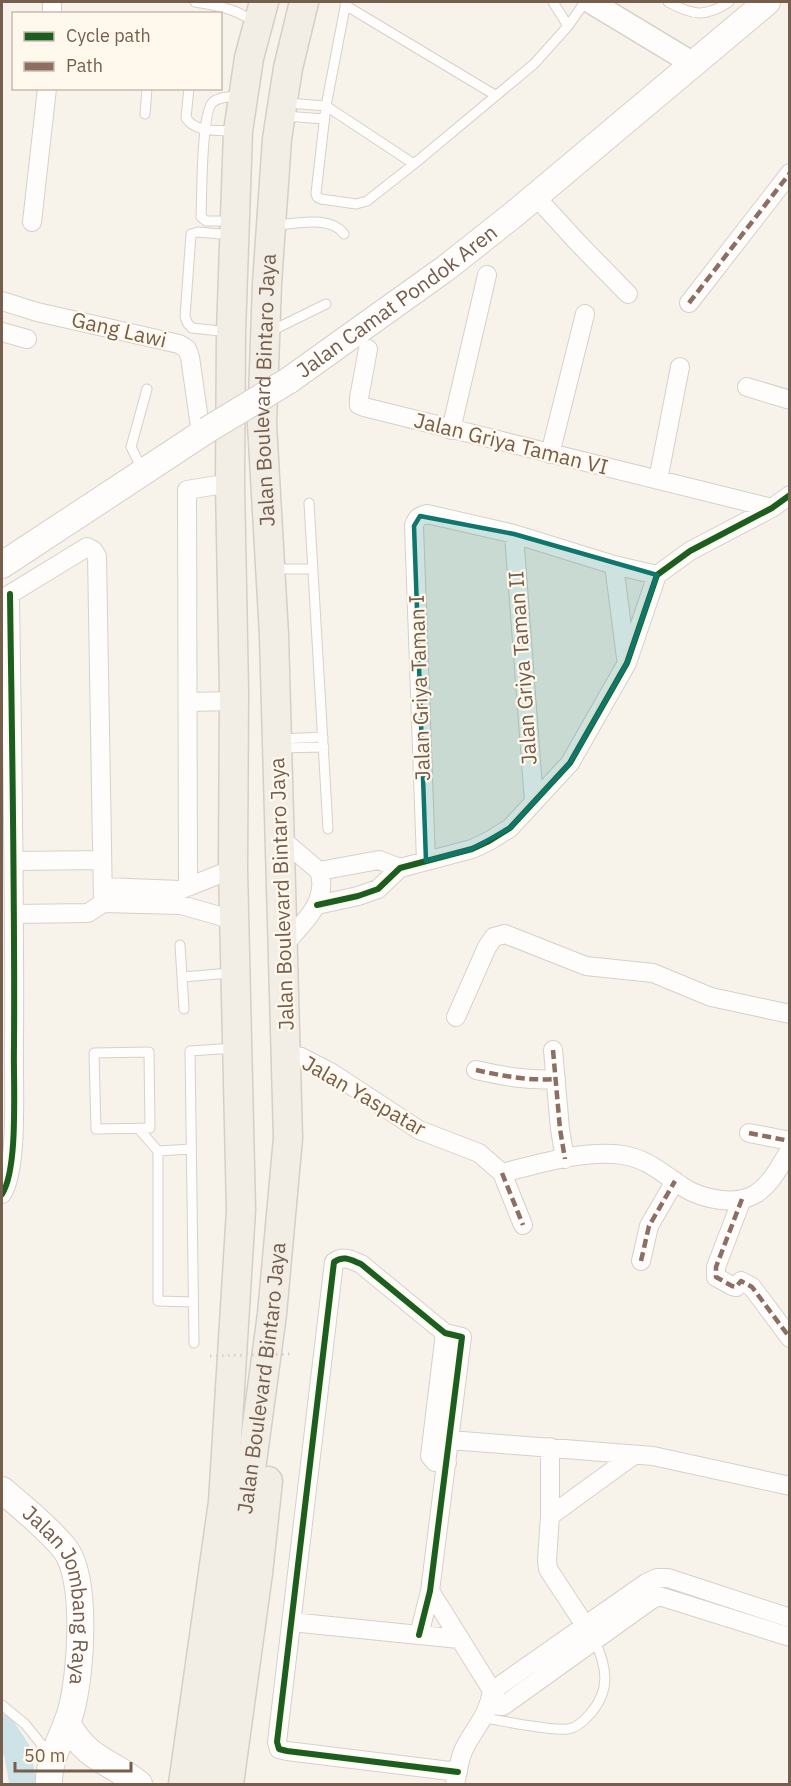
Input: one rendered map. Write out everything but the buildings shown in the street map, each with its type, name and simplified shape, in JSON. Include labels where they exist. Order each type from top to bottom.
[{"type":"main road","name":"Jalan Boulevard Bintaro Jaya","points":[[183,1785],[234,1504],[271,1323],[288,1138],[274,634],[262,424],[270,225],[280,109],[304,2]]},
{"type":"main road","name":"Jalan Camat Pondok Aren","points":[[4,560],[288,381],[446,268],[536,197],[767,2]]},
{"type":"main road","name":"Jalan Boulevard Bintaro Jaya","points":[[204,1785],[234,1504],[240,1221],[233,869],[231,332],[238,131],[254,11]]},
{"type":"main road","points":[[240,1221],[247,1234],[256,1238],[264,1238],[282,1220]]},
{"type":"main road","points":[[229,1785],[258,1573],[273,1437],[277,1379],[271,1323]]},
{"type":"main road","name":"Jalan Jombang Raya","points":[[2,1490],[66,1550],[76,1570],[80,1617],[79,1662],[72,1707],[50,1769],[49,1785]]},
{"type":"main road","points":[[67,1723],[83,1747],[94,1757],[126,1774],[139,1785]]},
{"type":"street","points":[[591,2],[692,63]]},
{"type":"street","points":[[32,222],[47,90]]},
{"type":"street","points":[[689,303],[789,173]]},
{"type":"street","points":[[536,197],[628,294]]},
{"type":"street","points":[[452,430],[487,275]]},
{"type":"street","name":"Gang Lawi","points":[[2,301],[38,312],[179,344],[190,357],[204,432]]},
{"type":"street","points":[[550,454],[585,314]]},
{"type":"street","points":[[2,332],[27,339]]},
{"type":"street","name":"Jalan Griya Taman VI","points":[[368,349],[359,398],[359,405],[363,407],[772,508]]},
{"type":"street","points":[[658,480],[680,367]]},
{"type":"street","points":[[747,387],[789,400]]},
{"type":"street","points":[[183,894],[188,697],[187,490],[230,483]]},
{"type":"street","points":[[317,905],[378,889],[400,868],[472,849],[489,842],[510,828],[570,763],[627,663],[657,574],[690,551],[772,508],[789,495]]},
{"type":"street","name":"Jalan Griya Taman I","points":[[426,861],[414,526],[420,516],[427,513],[514,534]]},
{"type":"street","points":[[514,534],[614,565],[657,574]]},
{"type":"street","name":"Jalan Griya Taman II","points":[[514,534],[534,802]]},
{"type":"street","points":[[2,1194],[6,1188],[12,1157],[7,1075],[15,914],[6,597],[87,547],[93,549],[97,556],[104,895],[88,913],[15,914]]},
{"type":"street","points":[[614,565],[627,663]]},
{"type":"street","points":[[188,697],[234,696]]},
{"type":"street","points":[[279,837],[319,871],[321,895],[317,905],[282,947]]},
{"type":"street","points":[[14,861],[102,860]]},
{"type":"street","points":[[319,871],[379,860],[400,868]]},
{"type":"street","points":[[104,895],[183,894],[233,869]]},
{"type":"street","points":[[183,894],[234,920]]},
{"type":"street","points":[[456,1017],[487,947],[494,938],[505,934],[586,966],[653,973],[711,996],[789,1014]]},
{"type":"street","points":[[552,1050],[565,1159]]},
{"type":"street","name":"Jalan Yaspatar","points":[[287,1055],[301,1057],[332,1073],[419,1130],[479,1154],[502,1173]]},
{"type":"street","points":[[476,1070],[537,1080],[556,1079]]},
{"type":"street","points":[[749,1132],[789,1141]]},
{"type":"street","points":[[523,1225],[502,1173],[565,1159],[607,1153],[635,1157],[656,1167],[701,1196],[742,1199],[756,1194],[770,1182],[789,1150]]},
{"type":"street","points":[[641,1261],[649,1226],[675,1181]]},
{"type":"street","points":[[742,1199],[716,1267],[716,1277],[732,1286],[736,1287],[741,1281],[752,1287],[789,1338]]},
{"type":"street","points":[[418,1635],[430,1591],[463,1340],[460,1335],[445,1333],[361,1264],[346,1257],[339,1258],[334,1262],[277,1742],[279,1749],[457,1778],[463,1749],[492,1705],[590,1633],[646,1583],[657,1578],[668,1578],[789,1618]]},
{"type":"street","points":[[445,1333],[430,1456],[435,1462],[447,1463]]},
{"type":"street","points":[[450,1440],[652,1456],[789,1486]]},
{"type":"street","points":[[550,1447],[548,1569],[590,1633]]},
{"type":"street","points":[[550,1516],[634,1455]]},
{"type":"street","points":[[430,1591],[459,1639],[492,1705]]},
{"type":"street","points":[[590,1633],[659,1596],[789,1637]]},
{"type":"street","points":[[291,1622],[459,1639]]},
{"type":"lane","points":[[195,2],[254,11]]},
{"type":"lane","points":[[238,2],[254,11]]},
{"type":"lane","points":[[553,2],[568,26]]},
{"type":"lane","points":[[495,95],[345,3],[324,119],[317,197],[362,204],[414,164],[534,64],[568,26],[585,2]]},
{"type":"lane","points":[[668,2],[693,13],[711,12],[729,2]]},
{"type":"lane","points":[[145,114],[147,90]]},
{"type":"lane","points":[[189,90],[186,118],[193,126],[238,131]]},
{"type":"lane","points":[[234,228],[206,221],[201,217],[205,129],[210,105],[215,100],[243,96]]},
{"type":"lane","points":[[280,109],[326,106],[414,164]]},
{"type":"lane","points":[[280,109],[324,119]]},
{"type":"lane","points":[[270,225],[327,222],[344,234]]},
{"type":"lane","points":[[231,332],[198,330],[188,324],[185,317],[191,234],[234,228]]},
{"type":"lane","points":[[266,334],[326,304]]},
{"type":"lane","points":[[144,472],[131,447],[147,389]]},
{"type":"lane","points":[[309,503],[328,829]]},
{"type":"lane","points":[[270,572],[312,572]]},
{"type":"lane","points":[[278,744],[323,742]]},
{"type":"lane","points":[[180,945],[184,1009]]},
{"type":"lane","points":[[182,977],[235,973]]},
{"type":"lane","points":[[194,1343],[190,1052],[238,1048]]},
{"type":"lane","points":[[149,1052],[150,1128],[138,1128],[96,1129],[94,1053],[149,1052]]},
{"type":"lane","points":[[138,1128],[158,1151],[159,1301],[193,1302]]},
{"type":"lane","points":[[158,1151],[191,1149]]},
{"type":"lane","points":[[492,1705],[556,1729],[578,1726],[594,1710],[606,1688],[602,1655],[590,1633]]},
{"type":"lane","points":[[2,1706],[26,1724],[53,1759]]},
{"type":"path","points":[[210,1356],[290,1354]]},
{"type":"highlighted area","points":[[420,516],[514,534],[657,575],[627,663],[570,763],[510,828],[472,849],[426,861],[414,526]]},
{"type":"waterway","points":[[2,1728],[17,1751],[23,1784]]},
{"type":"marked path","points":[[689,303],[790,173]]},
{"type":"marked path","points":[[553,1050],[565,1159]]},
{"type":"marked path","points":[[476,1070],[516,1078],[556,1079]]},
{"type":"marked path","points":[[749,1133],[790,1141]]},
{"type":"marked path","points":[[502,1173],[523,1225]]},
{"type":"marked path","points":[[641,1261],[649,1226],[675,1181]]},
{"type":"marked path","points":[[742,1199],[716,1267],[716,1277],[732,1286],[736,1287],[741,1281],[752,1287],[790,1338]]},
{"type":"cycle path","points":[[317,905],[378,889],[400,868],[472,849],[510,828],[570,763],[627,663],[657,575],[690,551],[772,508],[790,495]]},
{"type":"cycle path","points":[[2,1194],[11,1165],[14,1123],[14,876],[10,594]]},
{"type":"cycle path","points":[[419,1635],[430,1591],[462,1337],[445,1333],[361,1264],[341,1259],[334,1262],[277,1742],[279,1749],[287,1751],[458,1772]]}]
